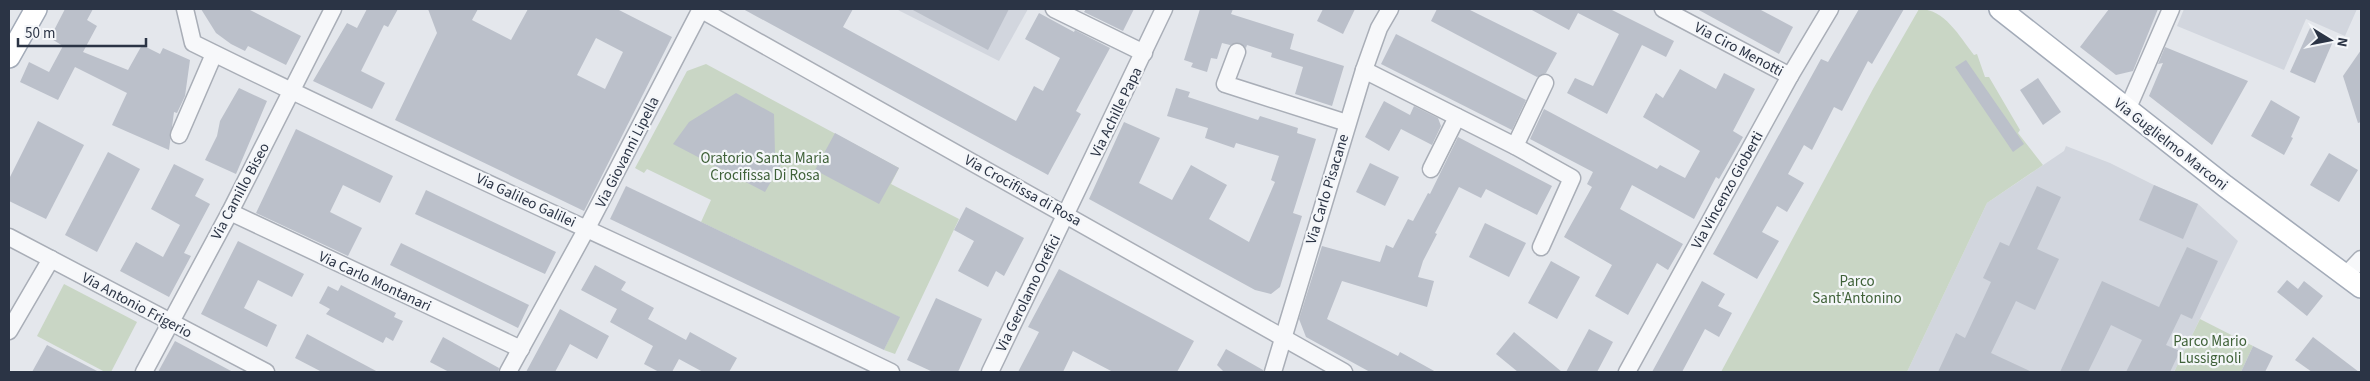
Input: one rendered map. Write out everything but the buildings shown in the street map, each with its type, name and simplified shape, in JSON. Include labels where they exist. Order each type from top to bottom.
[{"type":"main road","points":[[9,57],[36,9]]},
{"type":"main road","name":"Via Guglielmo Marconi","points":[[2000,9],[2225,186],[2354,281]]},
{"type":"street","name":"Via Galileo Galilei","points":[[185,9],[193,43],[214,54],[292,93],[588,228],[891,372]]},
{"type":"street","name":"Via Camillo Biseo","points":[[144,372],[292,93],[333,9]]},
{"type":"street","name":"Via Crocifissa di Rosa","points":[[700,9],[1067,214],[1344,372]]},
{"type":"street","name":"Via Giovanni Lipella","points":[[508,372],[588,228],[700,9]]},
{"type":"street","points":[[1054,9],[1144,53]]},
{"type":"street","name":"Via Achille Papa","points":[[1067,214],[1164,9]]},
{"type":"street","name":"Via Carlo Pisacane","points":[[1273,372],[1364,70],[1379,28],[1390,9]]},
{"type":"street","name":"Via Ciro Menotti","points":[[1662,9],[1790,76]]},
{"type":"street","name":"Via Vincenzo Gioberti","points":[[1627,372],[1790,76],[1830,9]]},
{"type":"street","points":[[2127,110],[2171,9]]},
{"type":"street","points":[[1237,52],[1225,84],[1347,123]]},
{"type":"street","points":[[179,135],[214,54]]},
{"type":"street","points":[[1364,70],[1515,146],[1572,178],[1541,247]]},
{"type":"street","points":[[1515,146],[1545,83]]},
{"type":"street","points":[[1431,169],[1457,117]]},
{"type":"street","name":"Via Carlo Montanari","points":[[230,212],[521,349]]},
{"type":"street","name":"Via Gerolamo Orefici","points":[[990,372],[1067,214]]},
{"type":"street","name":"Via Antonio Frigerio","points":[[9,237],[266,372]]},
{"type":"street","points":[[9,331],[51,259]]},
{"type":"street","name":"Via Guglielmo Marconi","points":[[2354,281],[2361,259]]},
{"type":"shaded area","points":[[896,9],[1028,9],[999,61]]},
{"type":"shaded area","points":[[2184,9],[2357,9],[2345,36],[2306,19],[2284,70],[2177,26]]},
{"type":"shaded area","points":[[2066,146],[2110,163],[2198,204],[2238,241],[2174,372],[1907,372],[1987,203],[2064,151]]},
{"type":"green space","name":"Parco Sant'Antonino","points":[[1919,9],[1928,10],[1944,19],[1957,32],[1974,55],[1977,54],[1985,77],[1989,77],[2020,130],[2018,133],[2043,165],[1987,203],[1907,372],[1721,372],[1873,89]]},
{"type":"green space","name":"Oratorio Santa Maria Crocifissa Di Rosa","points":[[706,64],[899,168],[891,184],[959,219],[895,354],[884,350],[899,317],[701,222],[711,200],[647,169],[644,173],[635,168],[687,71]]},
{"type":"green space","points":[[64,284],[137,322],[111,372],[105,372],[37,336]]},
{"type":"green space","name":"Parco Mario Lussignoli","points":[[2200,319],[2253,346],[2241,372],[2174,372]]}]
